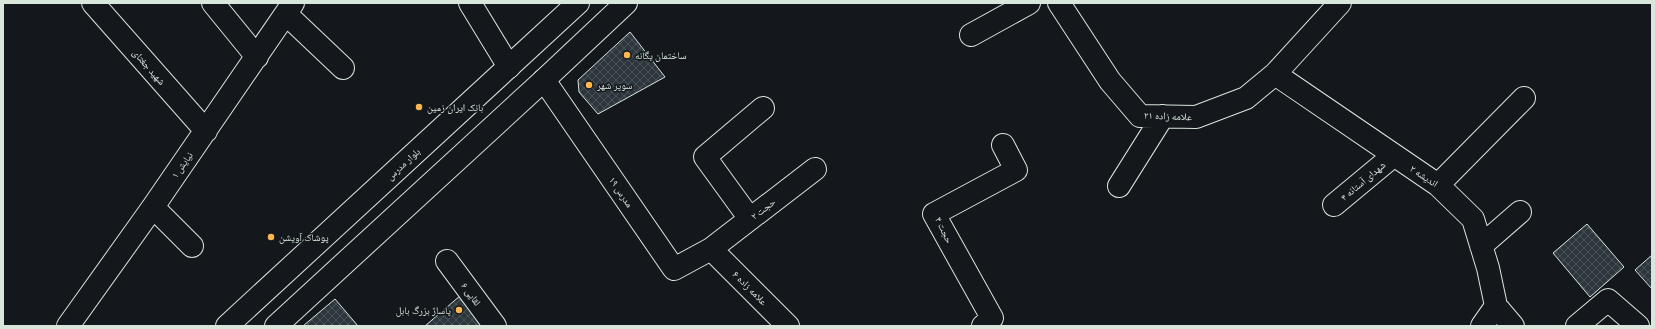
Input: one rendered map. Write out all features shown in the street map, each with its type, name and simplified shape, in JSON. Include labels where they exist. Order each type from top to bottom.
[{"type":"street","name":"شهید جغتای","points":[[93,3],[206,131]]},
{"type":"street","points":[[213,3],[257,57]]},
{"type":"street","points":[[470,3],[509,67]]},
{"type":"street","name":"بلوار مدرس","points":[[227,326],[578,3]]},
{"type":"street","points":[[276,326],[626,3]]},
{"type":"street","points":[[971,35],[1030,3]]},
{"type":"street","name":"علامه زاده ۲۱","points":[[1061,3],[1110,81],[1140,116],[1196,117],[1246,98],[1275,74],[1340,3]]},
{"type":"street","name":"نیایش ۱","points":[[68,326],[206,131],[225,113],[257,57],[289,8]]},
{"type":"street","points":[[289,8],[344,68]]},
{"type":"street","name":"اندیشه ۲","points":[[1275,74],[1393,156],[1438,185],[1473,219],[1488,268],[1496,306],[1513,326]]},
{"type":"street","name":"مدرس ۱۹","points":[[544,80],[674,269],[711,249]]},
{"type":"street","points":[[1438,185],[1524,98]]},
{"type":"street","points":[[750,219],[705,157],[763,108]]},
{"type":"street","points":[[1119,186],[1163,116]]},
{"type":"street","name":"حجت ۴","points":[[983,326],[992,318],[934,214],[1016,170],[1004,145]]},
{"type":"street","name":"شهدای آستانه ۴","points":[[1334,205],[1393,156]]},
{"type":"street","name":"حجت ۲","points":[[711,249],[815,169]]},
{"type":"street","points":[[153,207],[192,246]]},
{"type":"street","points":[[1481,246],[1520,212]]},
{"type":"street","name":"علامه زاده ۶","points":[[711,249],[788,326]]},
{"type":"street","name":"لقایی ۶","points":[[447,261],[495,326]]},
{"type":"street","points":[[1577,326],[1608,300],[1638,326]]},
{"type":"street","points":[[1482,326],[1496,306]]},
{"type":"building","name":"ساختمان یگانه","points":[[630,32],[665,77],[598,114],[579,92],[578,80]]},
{"type":"building","points":[[1587,224],[1624,267],[1590,297],[1553,253]]},
{"type":"building","points":[[1652,255],[1652,289],[1635,270]]},
{"type":"building","name":"پاساژ بزرگ بابل","points":[[461,295],[488,326],[425,326]]},
{"type":"building","points":[[335,299],[358,326],[303,326]]},
{"type":"place","name":"ساختمان یگانه","points":[[627,55]]},
{"type":"place","name":"سوپر شهر","points":[[589,85]]},
{"type":"place","name":"بانک ایران زمین","points":[[419,107]]},
{"type":"place","name":"پوشاک آویشن","points":[[271,237]]},
{"type":"place","name":"پاساژ بزرگ بابل","points":[[459,310]]}]
